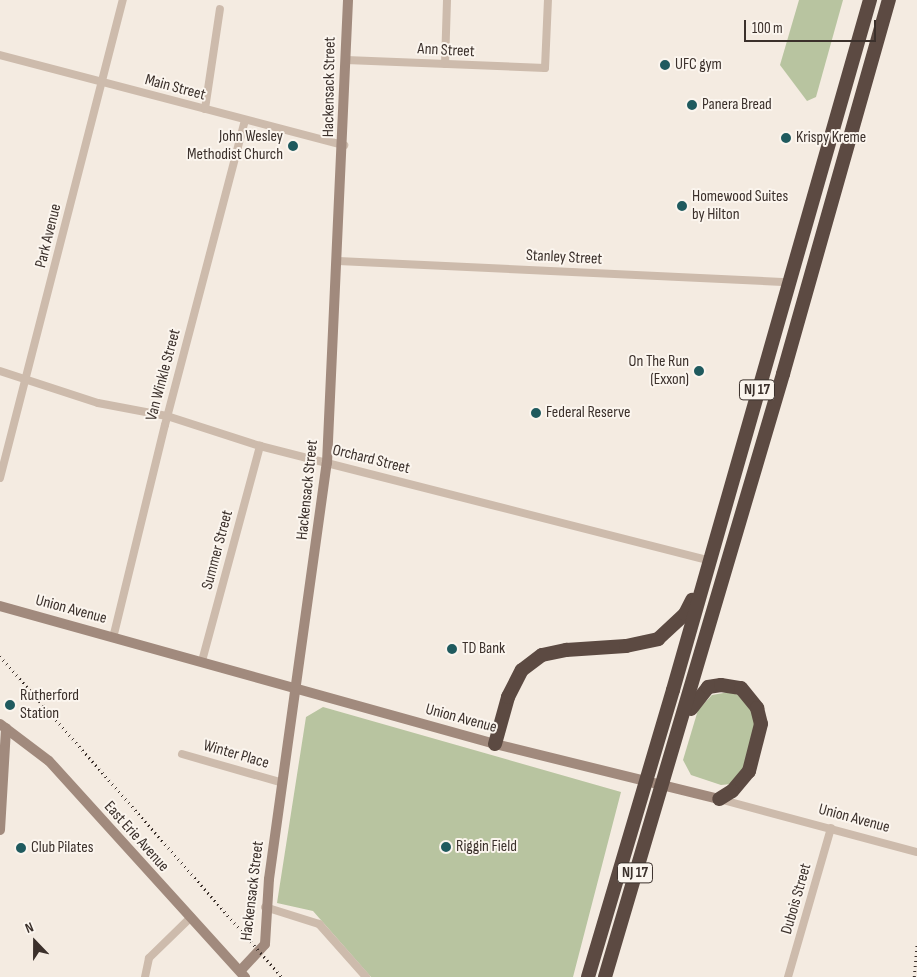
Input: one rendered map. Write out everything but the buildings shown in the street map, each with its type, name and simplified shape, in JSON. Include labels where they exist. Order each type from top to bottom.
[{"type":"highway","name":"NJ 17","points":[[588,977],[647,781],[870,0]]},
{"type":"highway","name":"NJ 17","points":[[605,977],[680,730],[889,0]]},
{"type":"highway","points":[[495,744],[508,697],[522,670],[542,655],[626,646],[658,639],[685,614],[703,580]]},
{"type":"highway","points":[[680,730],[698,696],[708,686],[721,685],[741,688],[756,708],[761,724],[749,771],[732,791],[719,799]]},
{"type":"main road","name":"Hackensack Street","points":[[243,973],[265,944],[265,907],[327,463],[344,145],[348,0]]},
{"type":"main road","name":"Union Avenue","points":[[0,606],[297,687],[495,744],[719,799]]},
{"type":"main road","points":[[0,830],[2,725]]},
{"type":"main road","name":"East Erie Avenue","points":[[2,725],[49,761],[243,973]]},
{"type":"street","name":"Park Avenue","points":[[0,478],[123,0]]},
{"type":"street","points":[[445,64],[447,0]]},
{"type":"street","name":"Ann Street","points":[[346,60],[545,68],[548,0]]},
{"type":"street","points":[[205,110],[220,9]]},
{"type":"street","name":"Main Street","points":[[0,55],[245,121],[344,145]]},
{"type":"street","name":"Van Winkle Street","points":[[113,638],[167,416],[245,121]]},
{"type":"street","name":"Stanley Street","points":[[338,261],[788,282]]},
{"type":"street","name":"Orchard Street","points":[[0,372],[98,403],[167,416],[260,446],[710,561]]},
{"type":"street","name":"Summer Street","points":[[202,662],[260,446]]},
{"type":"street","name":"Winter Place","points":[[182,754],[283,783]]},
{"type":"street","name":"Union Avenue","points":[[719,799],[917,852]]},
{"type":"street","name":"Dubois Street","points":[[788,977],[831,828]]},
{"type":"street","points":[[265,907],[319,924],[366,977]]},
{"type":"street","points":[[145,977],[149,958],[191,917]]},
{"type":"green space","points":[[799,0],[843,0],[816,97],[807,101],[780,65]]},
{"type":"green space","points":[[729,692],[738,695],[751,707],[755,725],[743,771],[731,784],[721,785],[691,775],[683,760],[698,710],[712,695]]},
{"type":"green space","name":"Riggin Field","points":[[323,707],[621,792],[573,977],[371,977],[313,911],[277,903],[306,717]]},
{"type":"railway","points":[[0,656],[282,977]]},
{"type":"railway","points":[[914,977],[917,945]]},
{"type":"place","name":"UFC gym","points":[[665,65]]},
{"type":"place","name":"Panera Bread","points":[[692,105]]},
{"type":"place","name":"Krispy Kreme","points":[[786,138]]},
{"type":"place","name":"John Wesley Methodist Church","points":[[293,146]]},
{"type":"place","name":"Homewood Suites by Hilton","points":[[682,206]]},
{"type":"place","name":"On The Run (Exxon)","points":[[699,371]]},
{"type":"place","name":"Federal Reserve","points":[[536,413]]},
{"type":"place","name":"TD Bank","points":[[452,649]]},
{"type":"place","name":"Rutherford Station","points":[[10,705]]},
{"type":"place","name":"Riggin Field","points":[[446,847]]},
{"type":"place","name":"Club Pilates","points":[[21,848]]}]
